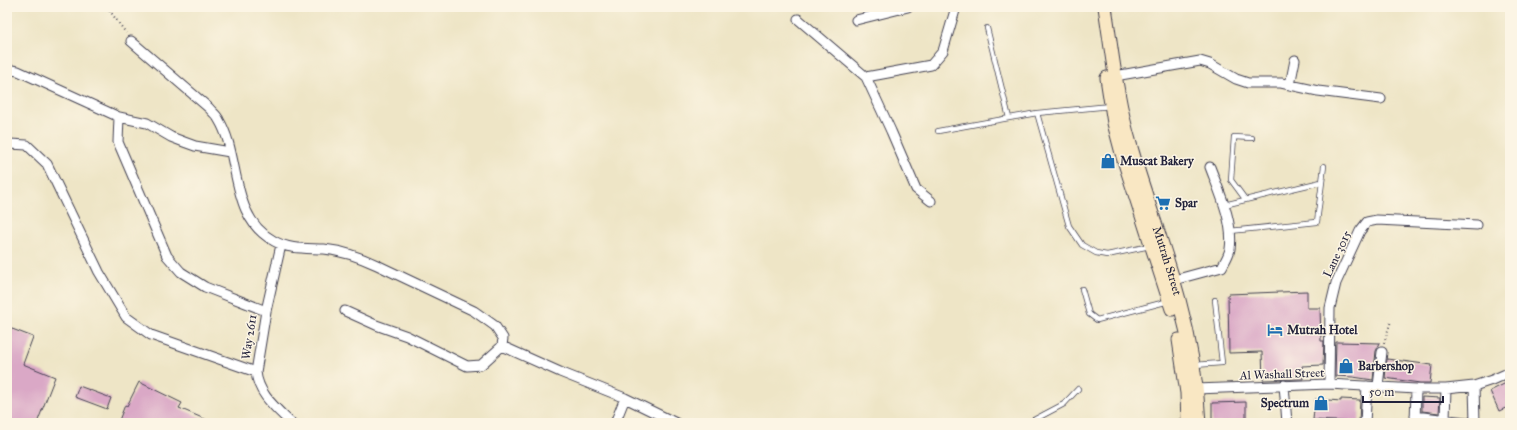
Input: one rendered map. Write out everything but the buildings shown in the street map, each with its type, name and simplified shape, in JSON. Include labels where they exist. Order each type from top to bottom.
[{"type":"main road","name":"Mutrah Street","points":[[1097,7],[1111,106],[1123,157],[1170,301],[1179,339],[1184,370],[1188,423]]},
{"type":"main road","name":"Mutrah Street","points":[[1105,7],[1115,76],[1129,143],[1174,280],[1185,322],[1193,365],[1199,423]]},
{"type":"street","points":[[856,20],[908,7]]},
{"type":"street","points":[[866,77],[931,66],[943,51],[956,7]]},
{"type":"street","points":[[798,19],[866,77],[916,189],[931,201]]},
{"type":"street","points":[[131,41],[209,108],[219,119],[225,133],[242,202],[258,228],[265,235],[281,245],[294,248],[325,249],[343,252],[377,264],[474,311],[495,326],[503,338],[502,346],[481,365],[467,366],[407,336],[376,325],[345,311]]},
{"type":"street","points":[[1290,85],[1295,60]]},
{"type":"street","points":[[1115,76],[1200,61],[1210,64],[1236,79],[1248,83],[1266,82],[1318,91],[1381,99]]},
{"type":"street","points":[[7,72],[12,70],[18,71],[119,117],[147,123],[171,137],[194,146],[230,152]]},
{"type":"street","points":[[119,117],[118,142],[167,256],[181,272],[205,287],[266,311]]},
{"type":"street","points":[[7,146],[10,144],[27,145],[47,164],[99,272],[126,316],[151,335],[256,372]]},
{"type":"street","points":[[1174,280],[1222,267],[1230,250],[1230,231],[1224,205],[1210,167]]},
{"type":"street","name":"Lane 3015","points":[[1329,384],[1330,308],[1336,283],[1360,231],[1367,222],[1377,220],[1477,224]]},
{"type":"street","name":"Way 2611","points":[[281,245],[266,311],[256,372],[260,389],[291,423]]},
{"type":"street","points":[[502,346],[560,372],[625,398],[676,423]]},
{"type":"street","points":[[1378,386],[1382,352]]},
{"type":"street","name":"Al Washall Street","points":[[1196,389],[1329,384],[1416,389],[1446,389],[1474,386],[1510,372]]},
{"type":"street","points":[[1284,385],[1286,423]]},
{"type":"street","points":[[1365,423],[1366,386]]},
{"type":"street","points":[[1416,389],[1415,420],[1445,420],[1475,423],[1474,386]]},
{"type":"street","points":[[1445,420],[1446,389]]},
{"type":"street","points":[[615,423],[625,398]]},
{"type":"lane","points":[[987,28],[1009,118]]},
{"type":"lane","points":[[938,131],[1037,113],[1111,106]]},
{"type":"lane","points":[[1037,113],[1069,226],[1082,245],[1096,253],[1107,255],[1152,245]]},
{"type":"lane","points":[[1245,199],[1231,180],[1234,137],[1252,138]]},
{"type":"lane","points":[[1230,231],[1317,222],[1324,166]]},
{"type":"lane","points":[[1224,205],[1321,182]]},
{"type":"lane","points":[[1082,289],[1089,314],[1097,320],[1170,301]]},
{"type":"lane","points":[[1193,365],[1222,363],[1215,300]]},
{"type":"lane","points":[[1028,423],[1064,404],[1078,390]]},
{"type":"path","points":[[107,7],[131,41]]},
{"type":"path","points":[[1382,352],[1386,332],[1391,321]]},
{"type":"place","name":"Muscat Bakery","points":[[1108,161]]},
{"type":"place","name":"Spar","points":[[1163,203]]},
{"type":"place","name":"Mutrah Hotel","points":[[1275,330]]},
{"type":"place","name":"Barbershop","points":[[1346,366]]},
{"type":"place","name":"Spectrum","points":[[1321,403]]}]
